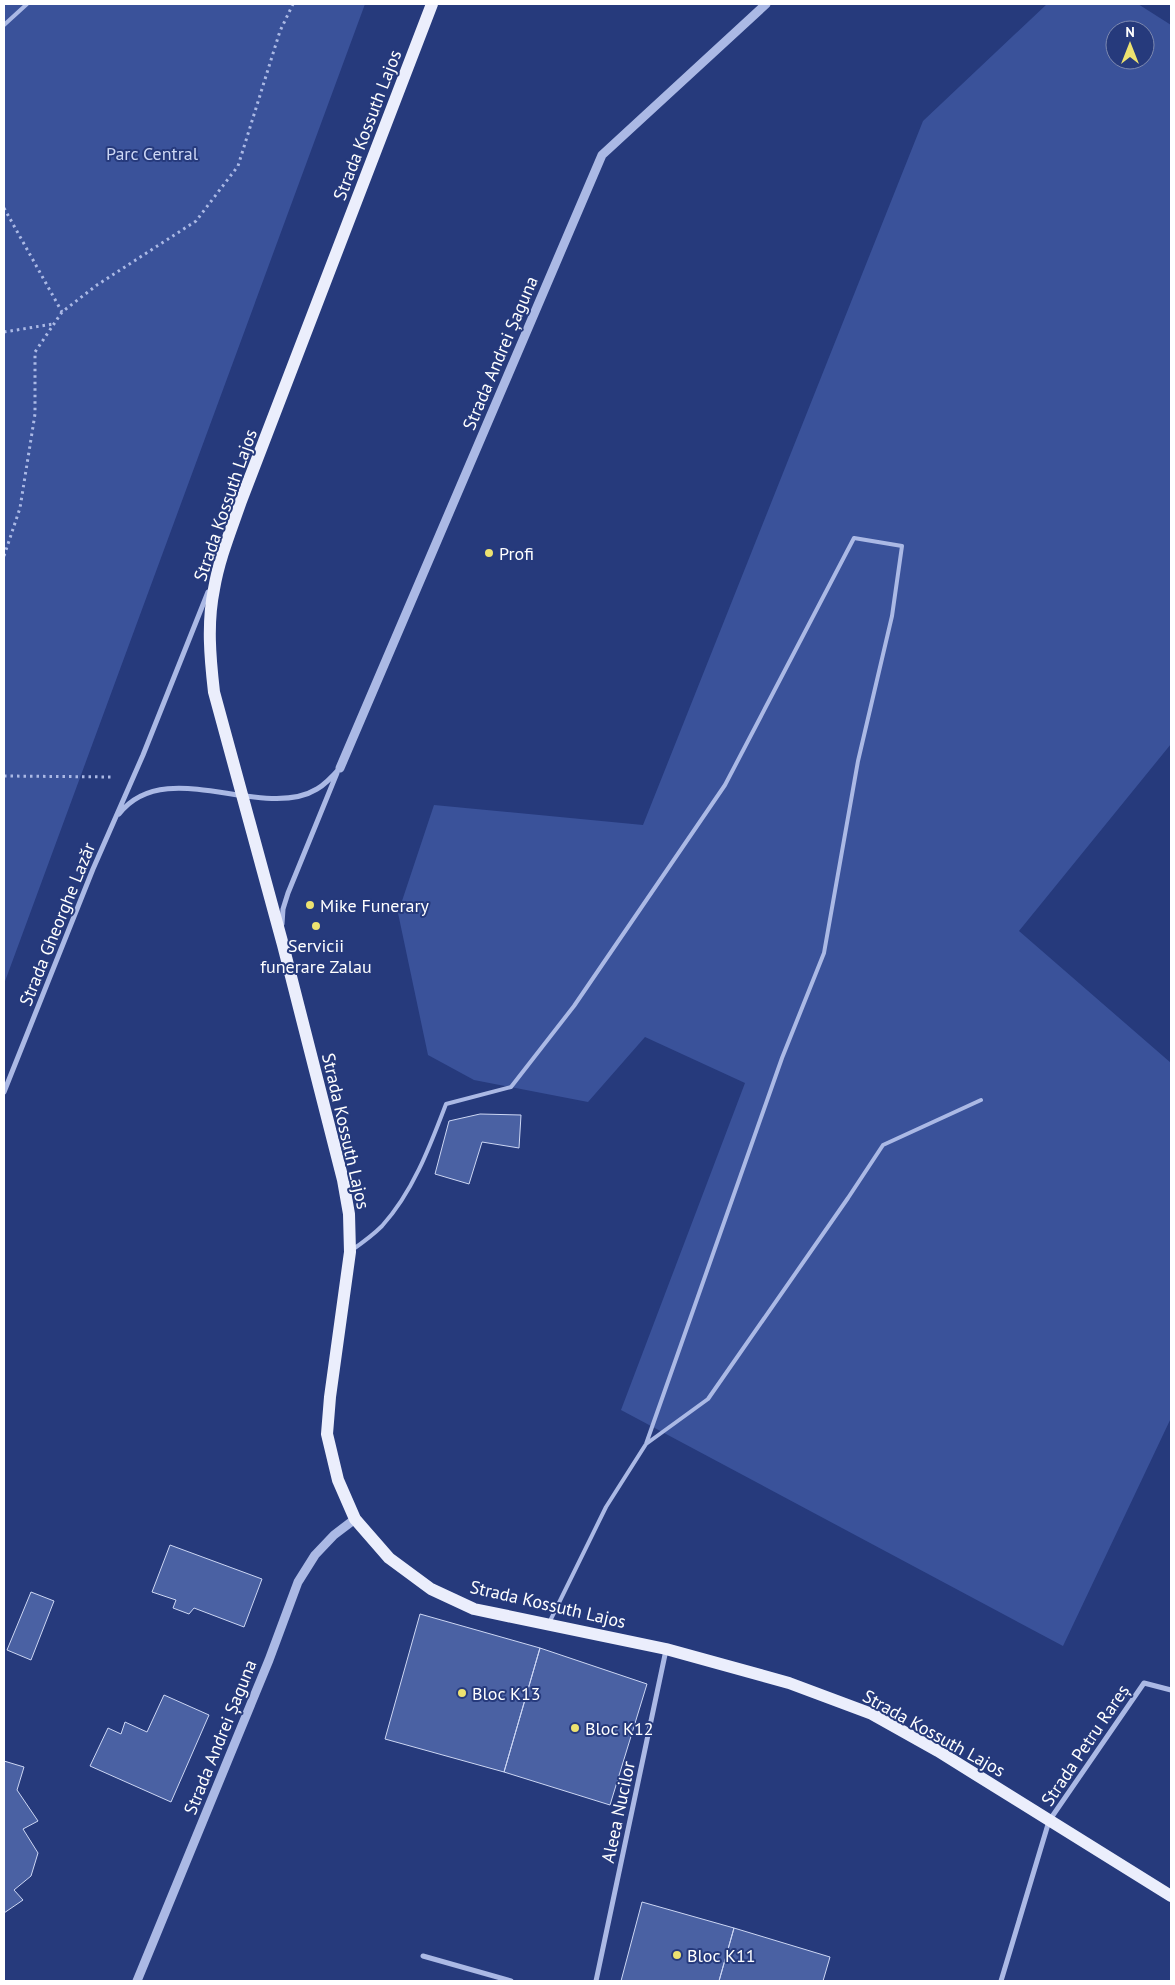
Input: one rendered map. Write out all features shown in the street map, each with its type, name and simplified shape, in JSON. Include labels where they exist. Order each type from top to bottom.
[{"type":"main road","name":"Strada Kossuth Lajos","points":[[432,4],[240,501],[222,557],[211,609],[210,653],[214,692],[283,945],[349,1214],[350,1252],[330,1397],[327,1434],[338,1480],[355,1519],[389,1558],[431,1590],[474,1609],[666,1649],[789,1683],[872,1714],[1039,1812],[1050,1821],[1171,1896]]},
{"type":"street","name":"Strada Andrei Șaguna","points":[[283,945],[282,924],[288,893],[602,155],[766,4]]},
{"type":"street","name":"Strada Gheorghe Lazăr","points":[[4,1092],[114,821],[143,755],[222,557]]},
{"type":"street","name":"Strada Andrei Șaguna","points":[[242,795],[268,798],[297,797],[316,790],[340,768]]},
{"type":"street","name":"Strada Gheorghe Lazăr","points":[[114,821],[125,806],[140,795],[153,792],[188,788],[242,795]]},
{"type":"street","name":"Strada Andrei Șaguna","points":[[137,1981],[266,1668],[298,1582],[314,1555],[334,1535],[355,1519]]},
{"type":"street","name":"Aleea Nucilor","points":[[596,1981],[666,1649]]},
{"type":"street","name":"Strada Petru Rareș","points":[[1050,1821],[1144,1683],[1171,1690]]},
{"type":"street","points":[[1000,1981],[1050,1821]]},
{"type":"street","points":[[423,1956],[511,1981]]},
{"type":"lane","points":[[4,25],[27,4]]},
{"type":"lane","points":[[350,1252],[381,1227],[403,1198],[431,1145],[446,1104],[511,1088],[574,1006],[725,785],[854,538],[902,546],[892,616],[858,761],[824,953],[782,1058],[646,1444],[606,1507],[548,1624]]},
{"type":"lane","points":[[646,1444],[708,1399],[843,1206],[883,1145],[981,1100]]},
{"type":"path","points":[[4,556],[20,508],[35,414],[35,352],[62,312],[97,285],[196,221],[238,166],[280,32],[293,4]]},
{"type":"path","points":[[4,208],[62,312]]},
{"type":"path","points":[[4,332],[53,324]]},
{"type":"path","points":[[4,776],[115,777]]},
{"type":"green space","name":"Parc Central","points":[[4,4],[365,4],[4,984]]},
{"type":"green space","points":[[1047,4],[1138,4],[1171,25],[1171,744],[1019,931],[1171,1063],[1171,1418],[1063,1646],[621,1410],[745,1083],[645,1037],[588,1102],[474,1080],[428,1055],[398,913],[434,805],[643,825],[923,121]]},
{"type":"building","points":[[480,1114],[521,1115],[519,1148],[482,1142],[469,1184],[435,1174],[449,1121]]},
{"type":"building","points":[[170,1545],[262,1579],[244,1627],[194,1608],[189,1614],[173,1608],[176,1600],[152,1592]]},
{"type":"building","points":[[31,1592],[54,1601],[31,1660],[7,1650]]},
{"type":"building","name":"Bloc K13","points":[[420,1614],[540,1648],[504,1772],[385,1739]]},
{"type":"building","name":"Bloc K12","points":[[540,1648],[647,1684],[610,1805],[504,1772]]},
{"type":"building","points":[[164,1695],[209,1715],[171,1802],[90,1766],[108,1728],[121,1734],[125,1722],[147,1732]]},
{"type":"building","points":[[4,1761],[24,1767],[17,1790],[38,1821],[23,1829],[38,1853],[31,1876],[14,1890],[23,1900],[4,1913]]},
{"type":"building","name":"Bloc K11","points":[[642,1902],[734,1928],[719,1981],[621,1981]]},
{"type":"building","points":[[734,1928],[830,1957],[823,1981],[719,1981]]},
{"type":"place","name":"Profi","points":[[489,553]]},
{"type":"place","name":"Mike Funerary","points":[[310,905]]},
{"type":"place","name":"Servicii funerare Zalau","points":[[316,926]]},
{"type":"place","name":"Bloc K13","points":[[462,1693]]},
{"type":"place","name":"Bloc K12","points":[[575,1728]]},
{"type":"place","name":"Bloc K11","points":[[677,1955]]}]
